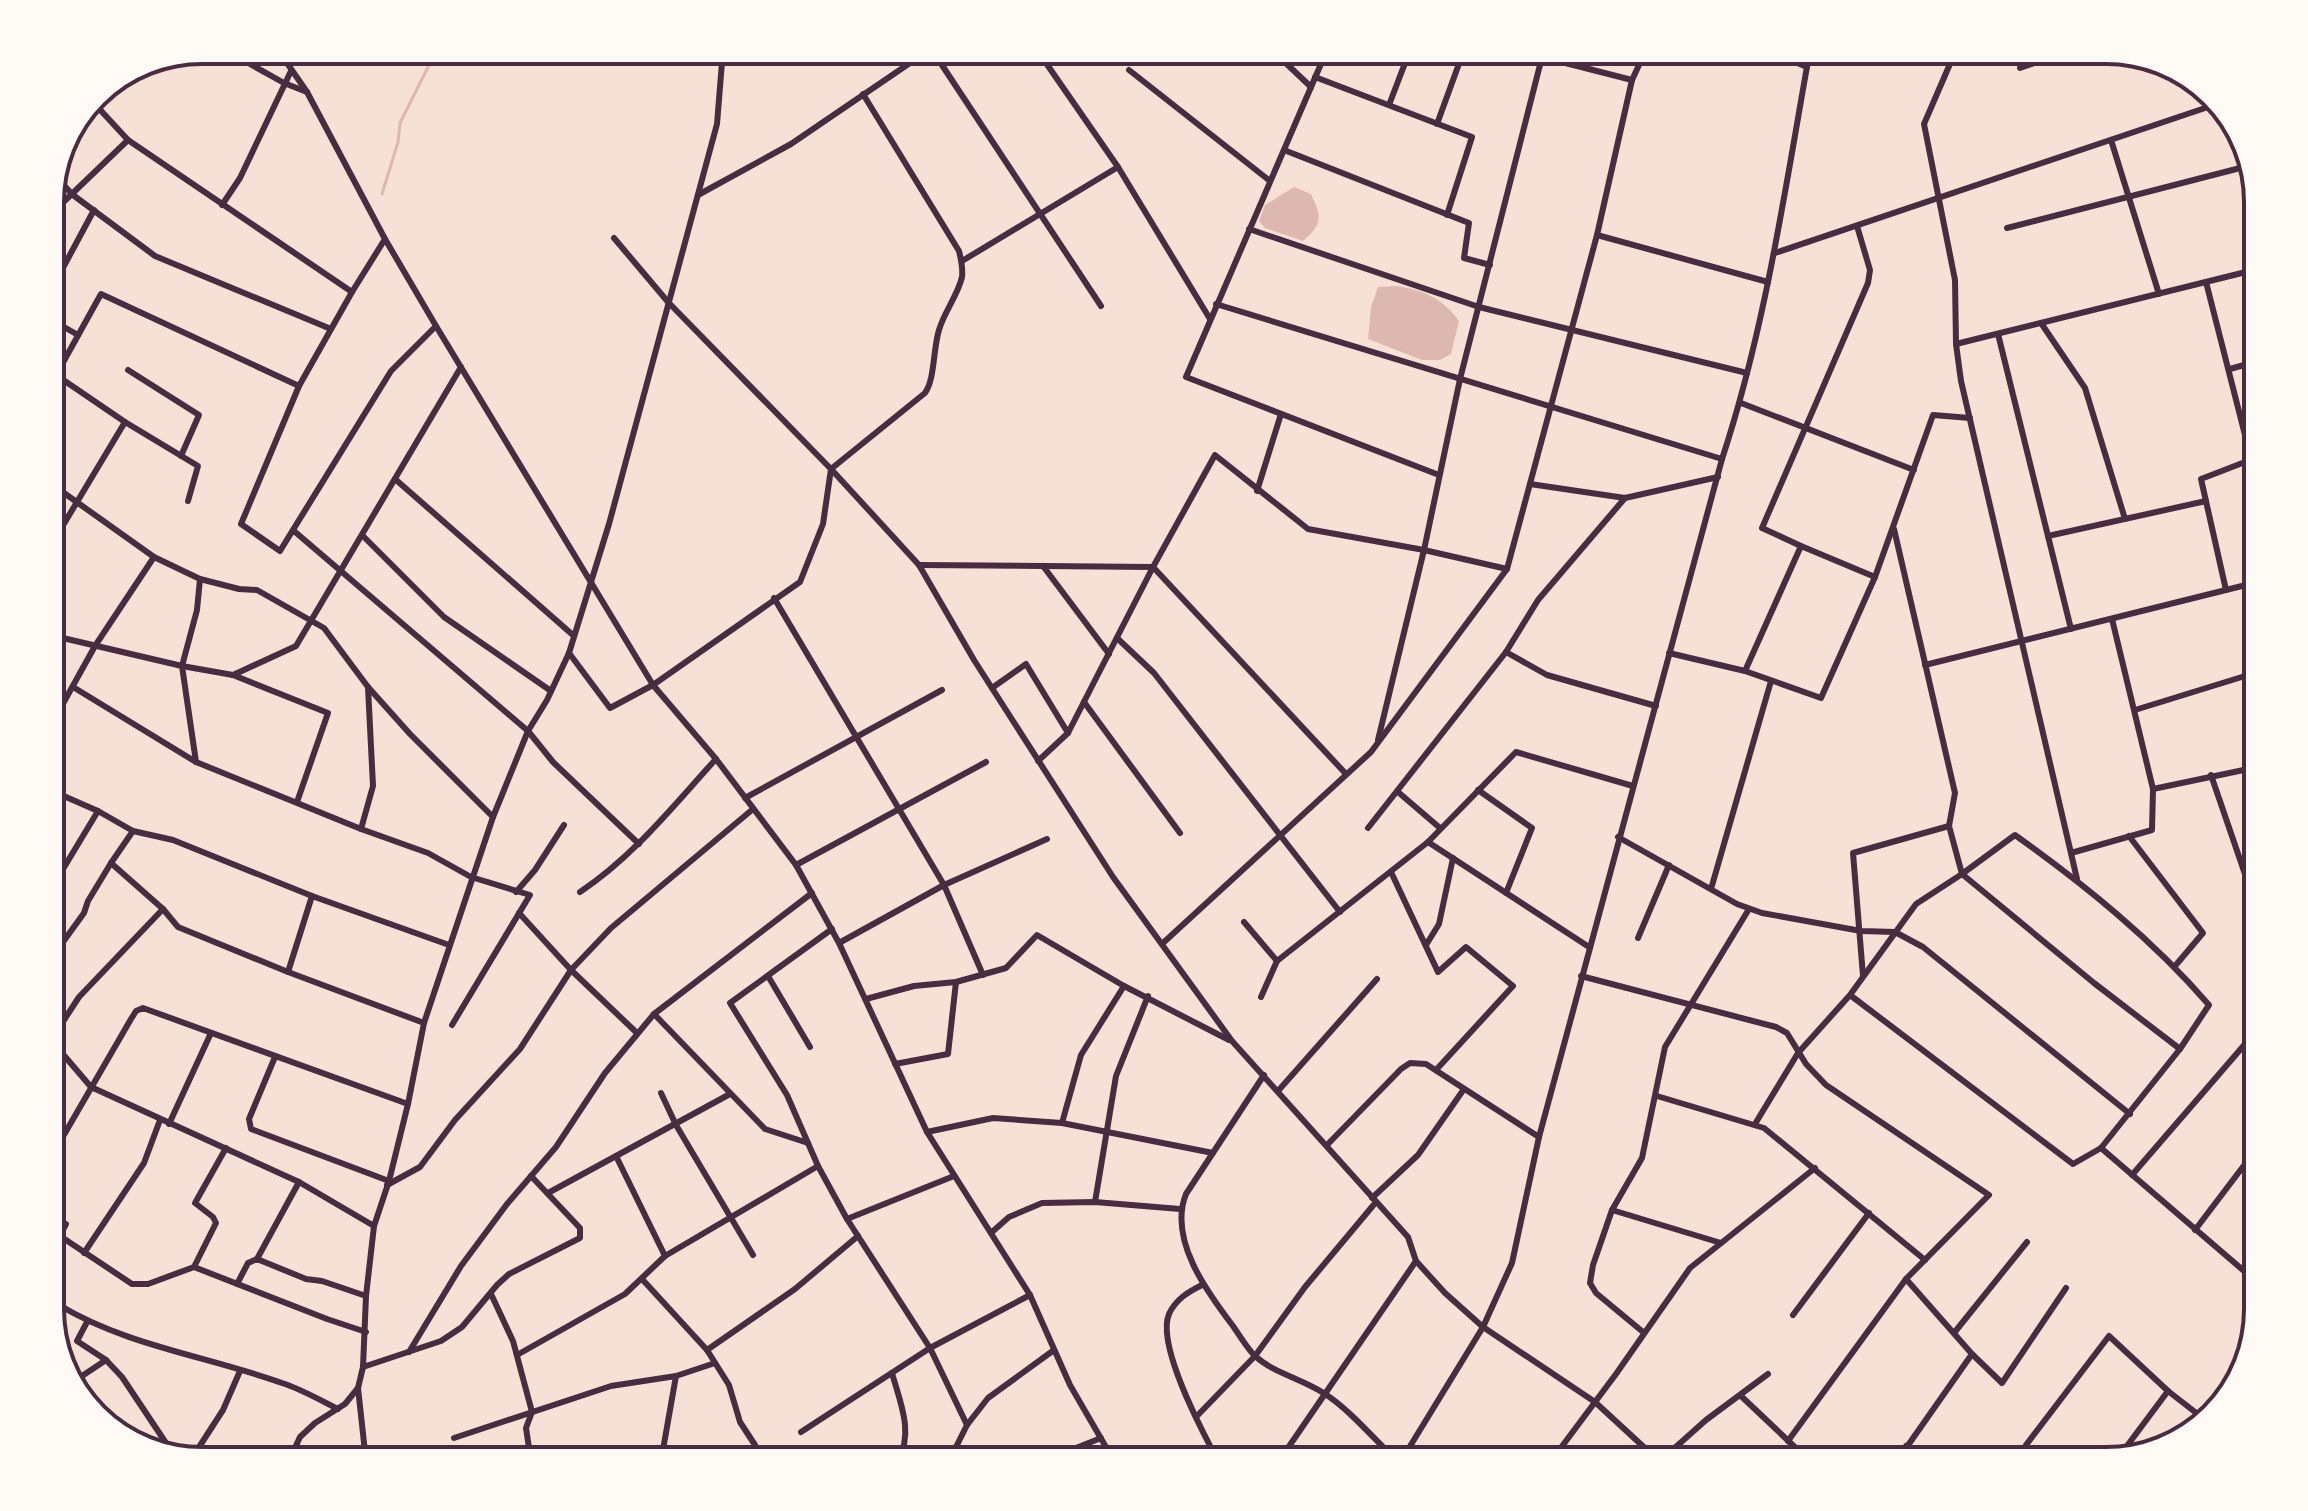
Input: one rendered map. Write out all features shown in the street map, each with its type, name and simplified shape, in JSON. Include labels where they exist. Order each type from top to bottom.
[{"type":"street","points":[[250,64],[307,92]]},
{"type":"street","points":[[287,64],[307,92],[385,239],[436,326],[653,685],[716,759],[796,865],[839,943],[927,1132],[1030,1295],[1070,1385],[1106,1447]]},
{"type":"street","points":[[364,1447],[358,1388],[363,1367],[366,1296],[374,1226],[408,1104],[424,1023],[493,817],[528,731],[569,653],[717,124],[722,64]]},
{"type":"street","points":[[697,195],[791,144],[909,64]]},
{"type":"street","points":[[940,64],[1101,306]]},
{"type":"street","points":[[1047,64],[1118,167],[1210,319]]},
{"type":"street","points":[[1287,64],[1311,87]]},
{"type":"street","points":[[1321,64],[1186,377],[1439,475]]},
{"type":"street","points":[[1389,105],[1405,64]]},
{"type":"street","points":[[1437,124],[1459,64]]},
{"type":"street","points":[[1377,743],[1424,550],[1460,379],[1540,64]]},
{"type":"street","points":[[1569,64],[1632,80]]},
{"type":"street","points":[[1163,943],[1377,743],[1507,569],[1597,235],[1632,80],[1639,64]]},
{"type":"street","points":[[1800,64],[1807,67]]},
{"type":"street","points":[[1408,1447],[1483,1327],[1512,1263],[1539,1137],[1618,837],[1722,459],[1741,403],[1775,253],[1808,64]]},
{"type":"street","points":[[1950,64],[1924,124],[1955,280],[1956,344],[1970,418],[2077,879]]},
{"type":"street","points":[[2020,68],[2031,64]]},
{"type":"street","points":[[1129,70],[1270,181]]},
{"type":"street","points":[[222,205],[240,178],[291,71]]},
{"type":"street","points":[[1315,77],[1472,137],[1447,215]]},
{"type":"street","points":[[569,653],[610,708],[653,685],[800,582],[823,524],[831,469],[931,385],[938,331],[962,278],[962,261],[959,251],[863,94]]},
{"type":"street","points":[[1775,253],[2206,108]]},
{"type":"street","points":[[100,110],[128,140],[352,292]]},
{"type":"street","points":[[64,203],[128,140]]},
{"type":"street","points":[[2111,140],[2159,294]]},
{"type":"street","points":[[1284,150],[1469,223],[1464,258],[1490,265]]},
{"type":"street","points":[[962,261],[1118,167]]},
{"type":"street","points":[[2007,228],[2239,168]]},
{"type":"street","points":[[65,187],[155,256],[331,329]]},
{"type":"street","points":[[64,266],[94,210]]},
{"type":"street","points":[[1857,226],[1870,270],[1868,283],[1762,528],[1875,577]]},
{"type":"street","points":[[1249,229],[1479,307],[1747,373]]},
{"type":"street","points":[[1597,235],[1768,282]]},
{"type":"street","points":[[614,238],[668,302],[831,469],[919,565],[992,688],[1113,877],[1232,1041],[1408,1237],[1416,1261],[1445,1293],[1483,1327],[1595,1402],[1645,1447]]},
{"type":"street","points":[[385,239],[299,386],[241,524],[280,551],[391,371],[436,326]]},
{"type":"street","points":[[1956,344],[2244,272]]},
{"type":"street","points":[[2206,282],[2244,419]]},
{"type":"street","points":[[64,360],[101,294],[299,386]]},
{"type":"street","points":[[1216,304],[1722,459]]},
{"type":"street","points":[[2041,323],[2085,388],[2125,519]]},
{"type":"street","points":[[64,327],[78,335]]},
{"type":"street","points":[[1998,334],[2071,629]]},
{"type":"street","points":[[2230,369],[2244,365]]},
{"type":"street","points":[[233,675],[296,646],[461,367]]},
{"type":"street","points":[[128,370],[199,415],[181,456]]},
{"type":"street","points":[[64,380],[198,466],[188,501]]},
{"type":"street","points":[[1741,403],[1914,470]]},
{"type":"street","points":[[1257,491],[1281,414]]},
{"type":"street","points":[[1669,653],[1745,671],[1821,698],[1875,577],[1933,415],[1970,418]]},
{"type":"street","points":[[64,525],[125,422]]},
{"type":"street","points":[[1038,761],[1068,733],[1153,567],[1215,455],[1308,529],[1507,569]]},
{"type":"street","points":[[2226,590],[2201,479],[2244,463]]},
{"type":"street","points":[[1530,484],[1625,498],[1718,477]]},
{"type":"street","points":[[395,479],[574,636]]},
{"type":"street","points":[[64,492],[154,557],[200,579],[239,589],[257,590],[324,628],[368,687],[410,734],[493,817]]},
{"type":"street","points":[[1368,828],[1506,652],[1538,600],[1625,498]]},
{"type":"street","points":[[2048,536],[2206,501]]},
{"type":"street","points":[[1893,526],[1955,793],[1949,826],[1962,874],[2180,1049]]},
{"type":"street","points":[[294,531],[528,731],[553,762],[639,844]]},
{"type":"street","points":[[362,535],[444,617],[551,691]]},
{"type":"street","points":[[1745,671],[1801,546]]},
{"type":"street","points":[[64,702],[95,646],[154,557]]},
{"type":"street","points":[[919,565],[1153,567],[1346,774]]},
{"type":"street","points":[[1043,566],[1109,654]]},
{"type":"street","points":[[196,762],[182,666],[197,610],[200,579]]},
{"type":"street","points":[[1925,665],[2244,586]]},
{"type":"street","points":[[774,598],[944,885],[983,975]]},
{"type":"street","points":[[2071,853],[2152,830],[2153,789],[2112,619]]},
{"type":"street","points":[[64,638],[233,675],[328,713],[297,802]]},
{"type":"street","points":[[1117,638],[1154,673],[1340,912]]},
{"type":"street","points":[[1506,652],[1547,675],[1656,706]]},
{"type":"street","points":[[992,688],[1026,664],[1068,733]]},
{"type":"street","points":[[2135,710],[2244,676]]},
{"type":"street","points":[[1711,889],[1771,681]]},
{"type":"street","points":[[73,687],[196,762],[428,853],[471,877],[530,895],[452,1025]]},
{"type":"street","points":[[361,829],[373,786],[368,687]]},
{"type":"street","points":[[745,798],[942,690]]},
{"type":"street","points":[[1084,702],[1180,833]]},
{"type":"street","points":[[1261,997],[1277,961],[1428,842],[1516,752],[1633,786]]},
{"type":"street","points":[[580,892],[610,872],[639,844],[716,759]]},
{"type":"street","points":[[796,865],[986,762]]},
{"type":"street","points":[[2153,789],[2244,769]]},
{"type":"street","points":[[2211,775],[2244,871]]},
{"type":"street","points":[[1478,790],[1532,828],[1506,893]]},
{"type":"street","points":[[1398,792],[1440,828]]},
{"type":"street","points":[[64,796],[133,831],[173,840],[312,896],[449,945]]},
{"type":"street","points":[[275,1057],[249,1119],[251,1129],[388,1183],[420,1167],[455,1120],[520,1049],[571,970],[616,923],[753,809]]},
{"type":"street","points":[[64,867],[98,811]]},
{"type":"street","points":[[516,892],[535,870],[564,825]]},
{"type":"street","points":[[1863,977],[1853,853],[1949,826]]},
{"type":"street","points":[[64,941],[133,831]]},
{"type":"street","points":[[1755,1124],[1798,1053],[1850,995],[1916,904],[2015,835],[2077,879],[2175,966],[2209,1005],[2180,1049],[2101,1148],[2073,1164],[1850,995]]},
{"type":"street","points":[[2129,836],[2203,933],[2175,966]]},
{"type":"street","points":[[1618,837],[1749,909],[1861,931],[1895,932],[1923,947],[2130,1114]]},
{"type":"street","points":[[839,943],[944,885],[1047,839]]},
{"type":"street","points":[[1428,842],[1589,947]]},
{"type":"street","points":[[1426,945],[1439,924],[1453,858]]},
{"type":"street","points":[[111,863],[163,909],[178,927],[424,1023]]},
{"type":"street","points":[[1638,938],[1669,865]]},
{"type":"street","points":[[1391,872],[1438,972],[1466,947],[1513,986],[1436,1070]]},
{"type":"street","points":[[409,1352],[461,1266],[556,1147],[605,1073],[637,1033],[654,1014],[812,893]]},
{"type":"street","points":[[288,972],[312,896]]},
{"type":"street","points":[[64,1020],[79,997],[163,909]]},
{"type":"street","points":[[1643,1332],[1596,1293],[1590,1283],[1593,1265],[1612,1210],[1642,1158],[1665,1047],[1749,909]]},
{"type":"street","points":[[519,913],[571,970],[637,1033]]},
{"type":"street","points":[[1244,922],[1277,961]]},
{"type":"street","points":[[832,929],[730,1003],[787,1095],[818,1166],[847,1219],[930,1348],[967,1425]]},
{"type":"street","points":[[866,999],[914,986],[956,982],[1006,968],[1037,935],[1124,986],[1232,1041]]},
{"type":"street","points":[[768,976],[810,1047]]},
{"type":"street","points":[[1581,976],[1776,1027],[1787,1033],[1798,1053],[1826,1085],[1989,1195],[1906,1279],[1788,1441]]},
{"type":"street","points":[[1278,1091],[1377,979]]},
{"type":"street","points":[[895,1064],[948,1054],[956,982]]},
{"type":"street","points":[[1062,1123],[1081,1055],[1124,986]]},
{"type":"street","points":[[1095,1202],[1116,1076],[1148,996]]},
{"type":"street","points":[[64,1134],[136,1011],[143,1008],[408,1104]]},
{"type":"street","points":[[654,1014],[765,1129],[808,1143]]},
{"type":"street","points":[[169,1124],[211,1033]]},
{"type":"street","points":[[2132,1175],[2244,1045]]},
{"type":"street","points":[[64,1055],[91,1087],[299,1182],[374,1226]]},
{"type":"street","points":[[1327,1145],[1410,1063],[1426,1064],[1539,1137]]},
{"type":"street","points":[[1264,1075],[1186,1194],[1180,1209],[1183,1229],[1202,1285],[1255,1356],[1326,1394],[1384,1447]]},
{"type":"street","points":[[1196,1417],[1255,1356],[1374,1200],[1418,1155],[1464,1089]]},
{"type":"street","points":[[661,1093],[676,1125],[753,1255]]},
{"type":"street","points":[[548,1193],[730,1094]]},
{"type":"street","points":[[1657,1096],[1764,1128],[1925,1260]]},
{"type":"street","points":[[927,1132],[993,1118],[1062,1123],[1213,1153]]},
{"type":"street","points":[[84,1253],[144,1163],[160,1120]]},
{"type":"street","points":[[194,1267],[216,1223],[195,1203],[226,1148]]},
{"type":"street","points":[[2101,1148],[2244,1271]]},
{"type":"street","points":[[616,1156],[665,1256]]},
{"type":"street","points":[[2195,1230],[2244,1165]]},
{"type":"street","points":[[517,1355],[625,1294],[665,1256],[818,1166]]},
{"type":"street","points":[[1561,1447],[1690,1268],[1815,1168]]},
{"type":"street","points":[[363,1367],[441,1341],[462,1327],[509,1274],[580,1238],[580,1228],[531,1176]]},
{"type":"street","points":[[847,1219],[954,1176]]},
{"type":"street","points":[[237,1284],[248,1263],[257,1259],[299,1182]]},
{"type":"street","points":[[992,1232],[1009,1217],[1042,1203],[1095,1202],[1180,1209]]},
{"type":"street","points":[[1612,1210],[1721,1243]]},
{"type":"street","points":[[1793,1315],[1869,1213]]},
{"type":"street","points":[[707,1350],[795,1289],[858,1236]]},
{"type":"street","points":[[64,1239],[132,1284],[140,1285],[194,1267],[366,1332]]},
{"type":"street","points":[[1954,1333],[2027,1242]]},
{"type":"street","points":[[257,1259],[306,1279],[322,1281],[366,1296]]},
{"type":"street","points":[[1289,1447],[1416,1261]]},
{"type":"street","points":[[642,1279],[707,1350],[729,1385],[740,1422],[755,1447]]},
{"type":"street","points":[[1906,1279],[2002,1383],[2066,1288]]},
{"type":"street","points":[[1202,1285],[1180,1298],[1169,1314],[1166,1332],[1169,1352],[1211,1447]]},
{"type":"street","points":[[491,1294],[517,1355],[532,1412],[526,1428],[529,1447]]},
{"type":"street","points":[[801,1432],[930,1348],[1030,1295]]},
{"type":"street","points":[[64,1308],[116,1334],[286,1384],[338,1409]]},
{"type":"street","points":[[87,1322],[77,1341],[106,1360],[122,1377],[165,1441]]},
{"type":"street","points":[[2026,1445],[2109,1336],[2197,1413]]},
{"type":"street","points":[[956,1447],[967,1425],[988,1398],[1054,1350]]},
{"type":"street","points":[[1906,1446],[1972,1354]]},
{"type":"street","points":[[82,1376],[106,1360]]},
{"type":"street","points":[[454,1438],[611,1386],[676,1376],[715,1363]]},
{"type":"street","points":[[198,1447],[223,1410],[240,1371]]},
{"type":"street","points":[[892,1373],[905,1420],[907,1438],[903,1447]]},
{"type":"street","points":[[1676,1447],[1768,1374]]},
{"type":"street","points":[[663,1447],[676,1376]]},
{"type":"street","points":[[295,1447],[300,1437],[338,1409],[358,1388]]},
{"type":"street","points":[[2128,1445],[2168,1391]]},
{"type":"street","points":[[1741,1396],[1795,1447]]},
{"type":"street","points":[[1078,1447],[1101,1438]]},
{"type":"shaded area","points":[[1294,187],[1311,194],[1319,215],[1317,225],[1303,241],[1265,228],[1259,221],[1265,205]]},
{"type":"shaded area","points":[[1396,286],[1432,296],[1459,321],[1451,354],[1440,360],[1422,360],[1368,339],[1371,307],[1378,287]]},
{"type":"waterway","points":[[382,194],[398,142],[400,123],[430,64]]}]
